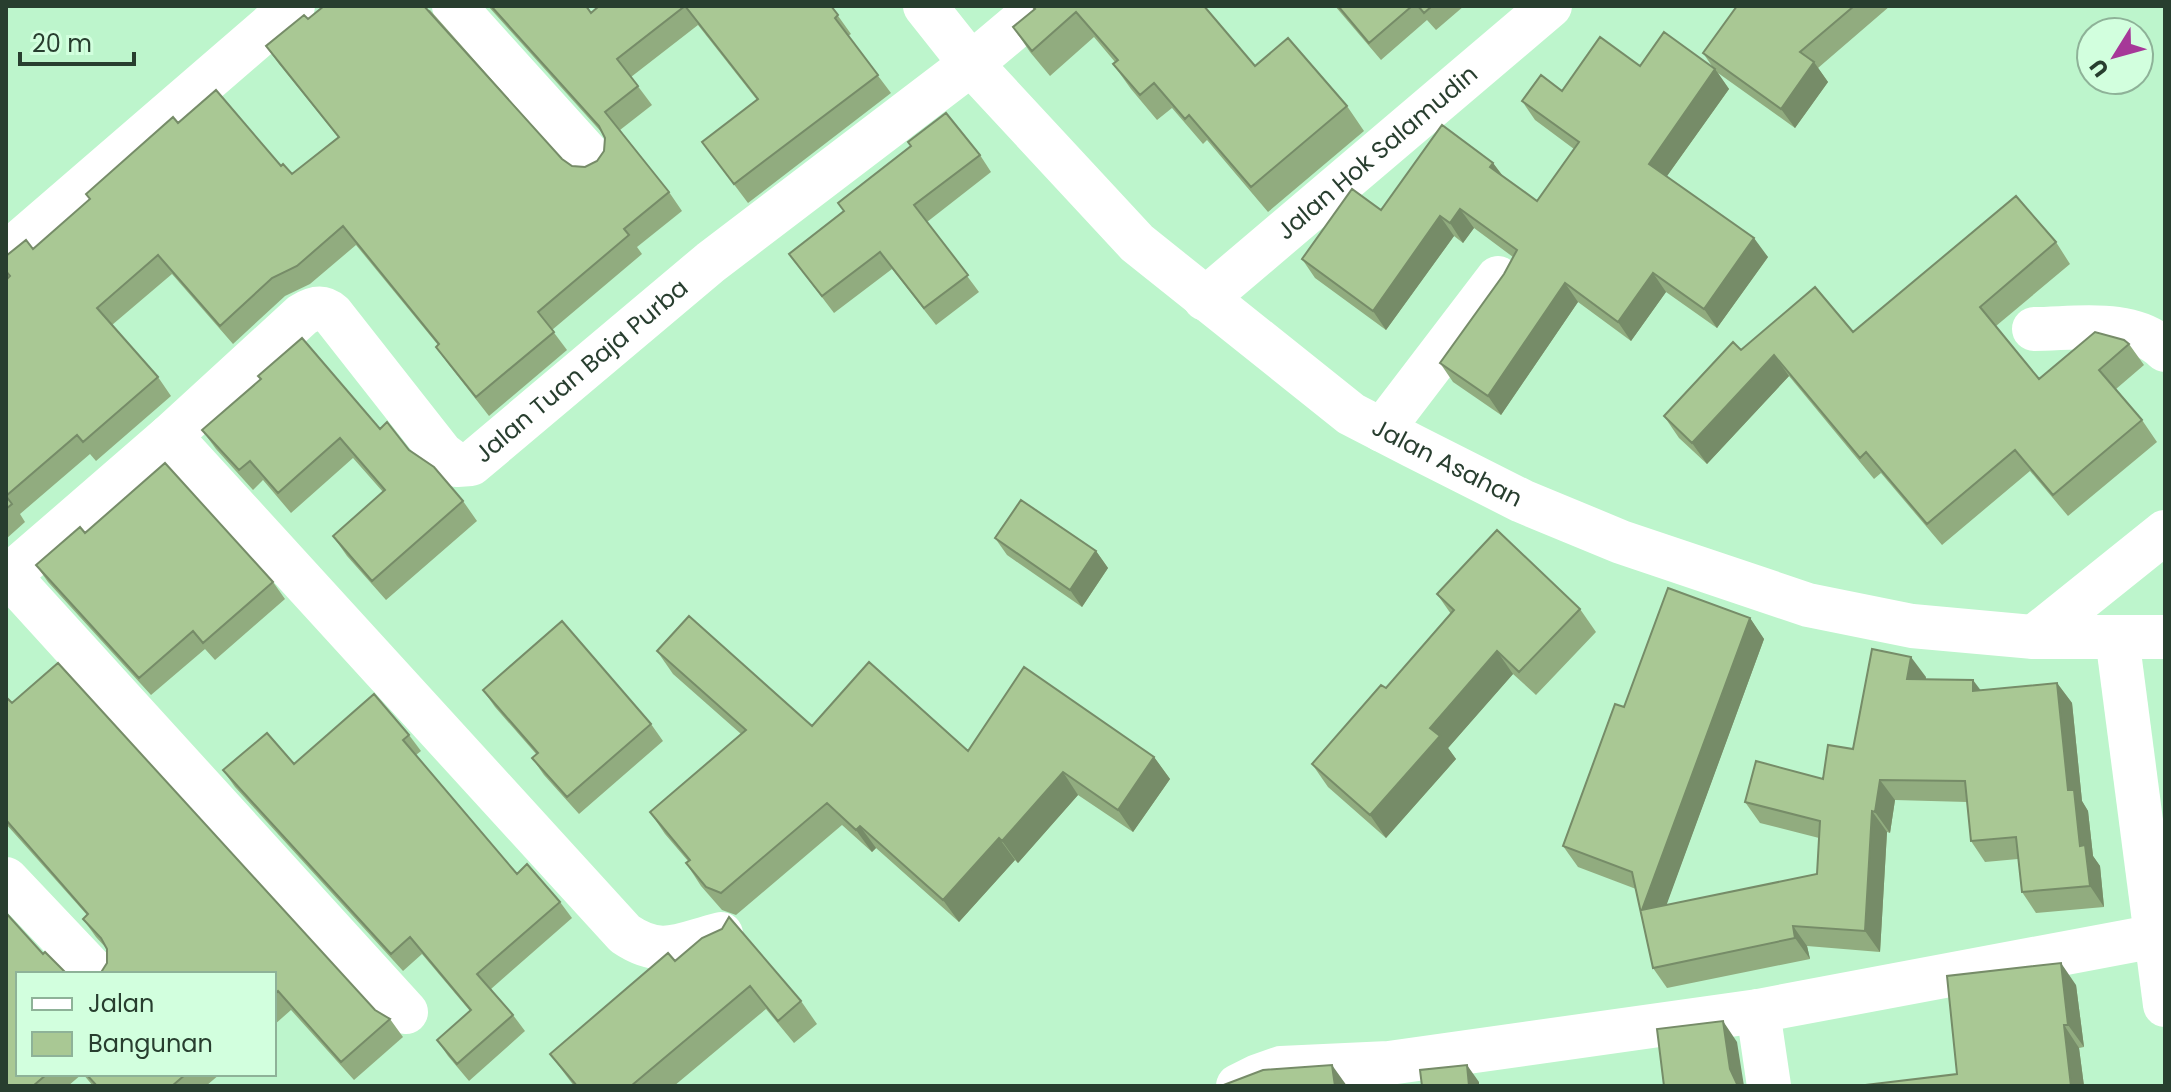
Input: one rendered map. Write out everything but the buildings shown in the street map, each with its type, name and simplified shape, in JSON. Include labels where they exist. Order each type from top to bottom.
[{"type":"street","points":[[6,254],[293,6]]},
{"type":"street","points":[[454,6],[594,161]]},
{"type":"street","name":"Jalan Asahan","points":[[925,6],[971,64],[1137,243],[1351,414],[1382,430],[1522,501],[1565,519],[1621,542],[1808,605],[1912,626],[2034,637],[2165,637]]},
{"type":"street","points":[[971,64],[1040,6]]},
{"type":"street","name":"Jalan Hok Salamudin","points":[[1205,299],[1550,6]]},
{"type":"street","name":"Jalan Tuan Baja Purba","points":[[7,577],[170,436],[302,315],[319,308],[332,314],[442,454],[457,465],[471,464],[711,262],[971,64]]},
{"type":"street","points":[[1382,430],[1498,278]]},
{"type":"street","points":[[2034,329],[2125,329],[2157,341],[2165,350]]},
{"type":"street","points":[[170,436],[625,934],[644,947],[661,949],[721,934]]},
{"type":"street","points":[[2034,637],[2165,532]]},
{"type":"street","points":[[7,577],[406,1012]]},
{"type":"street","points":[[2117,637],[2165,1005]]},
{"type":"street","points":[[6,879],[94,972]]},
{"type":"street","points":[[1238,1086],[1281,1068],[1390,1075],[1758,1011],[2156,936]]},
{"type":"street","points":[[1758,1011],[1769,1086]]}]
